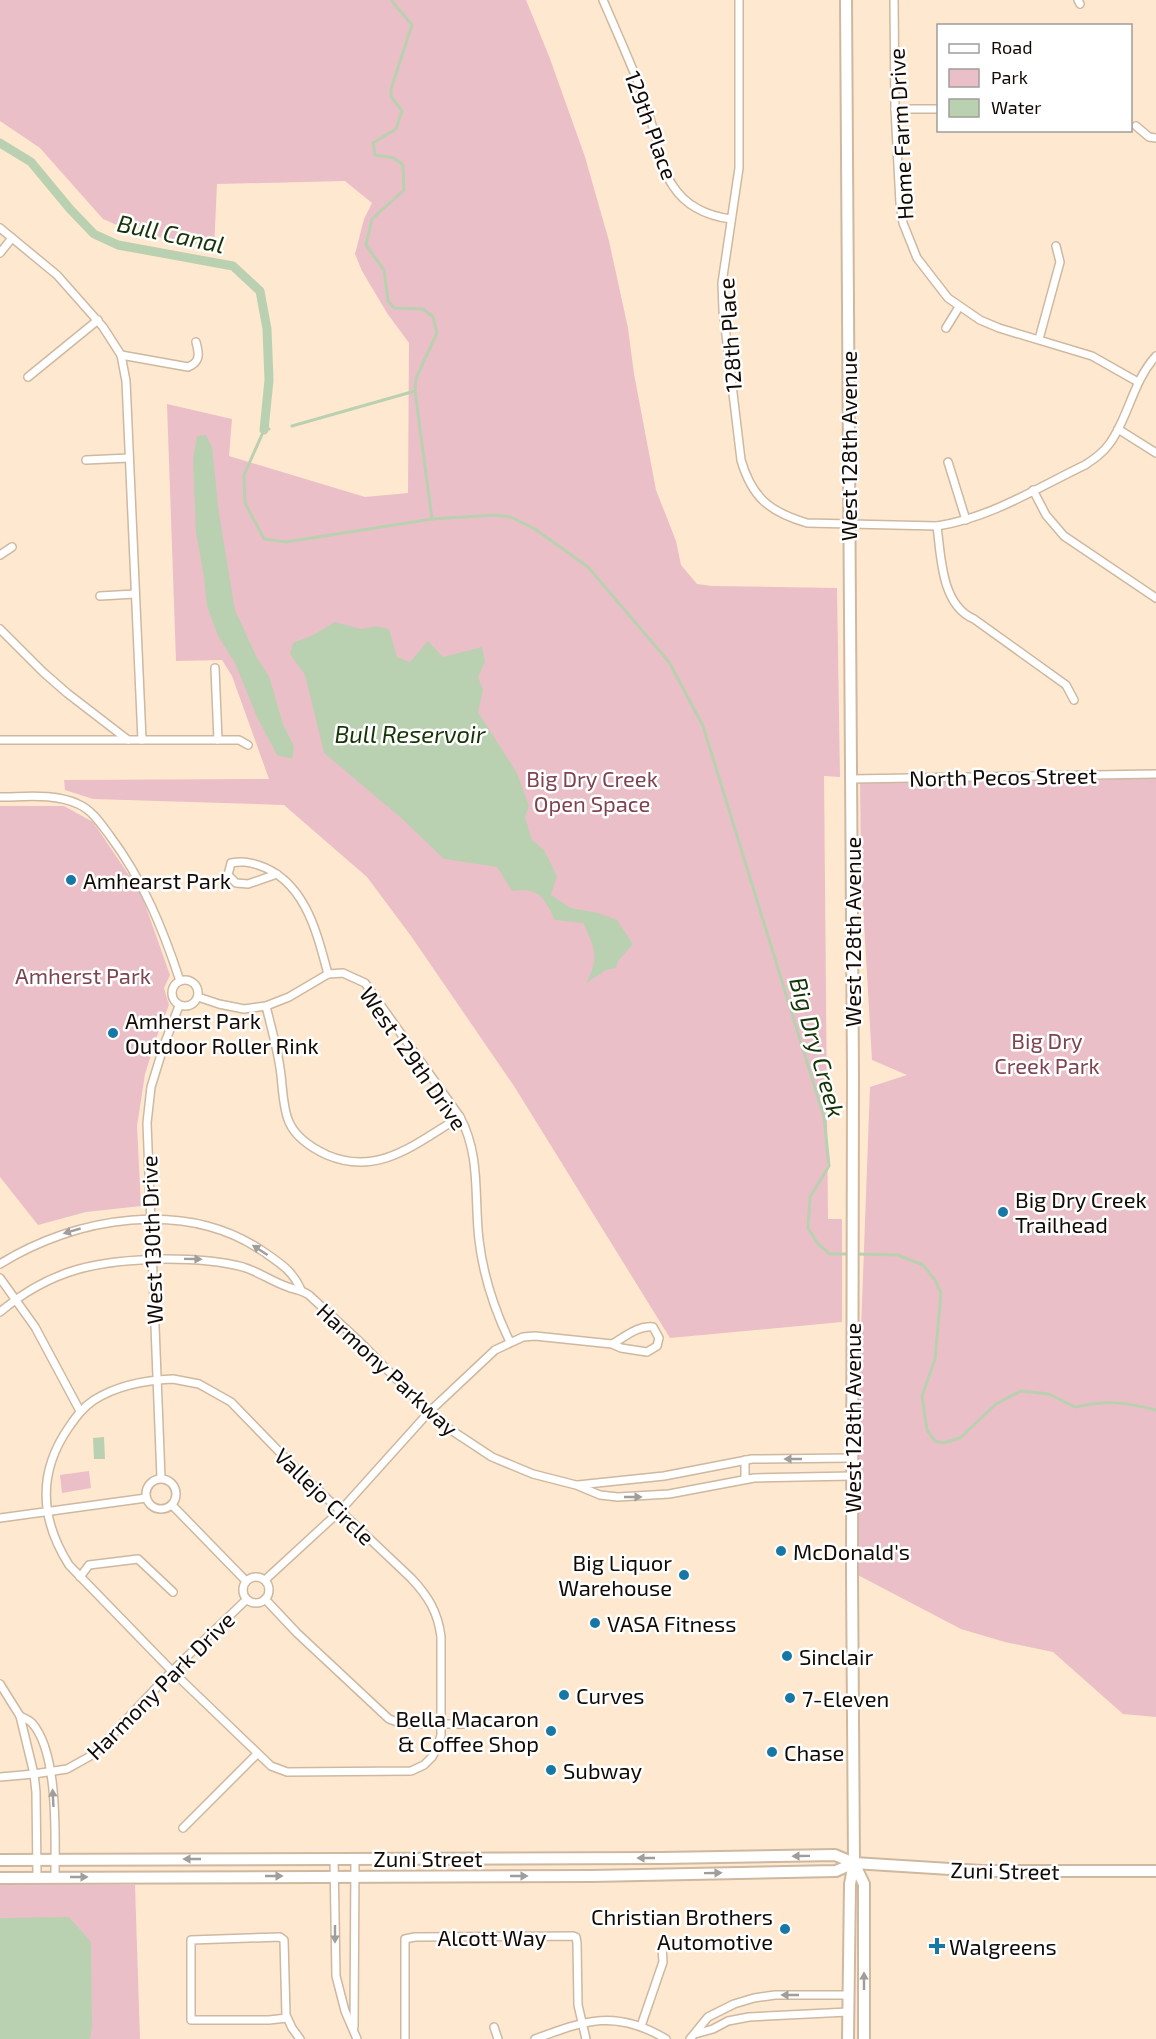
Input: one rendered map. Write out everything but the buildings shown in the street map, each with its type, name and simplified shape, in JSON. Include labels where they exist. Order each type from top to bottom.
[{"type":"main road","name":"West 128th Avenue","points":[[846,0],[854,1863]]},
{"type":"main road","name":"Zuni Street","points":[[0,1860],[836,1855],[854,1863],[982,1871],[1156,1871]]},
{"type":"main road","name":"Zuni Street","points":[[0,1878],[592,1876],[836,1871],[854,1863]]},
{"type":"main road","points":[[848,2039],[850,1884],[854,1863]]},
{"type":"main road","points":[[854,1863],[864,1884],[864,2039]]},
{"type":"street","name":"129th Place","points":[[603,0],[639,85],[663,168],[673,187],[700,211],[731,219]]},
{"type":"street","name":"128th Place","points":[[739,0],[739,168],[722,283],[723,310],[738,442],[746,477],[763,502],[788,517],[807,523],[937,526],[986,514],[1085,465],[1098,456],[1118,429],[1138,382],[1156,356]]},
{"type":"street","name":"Home Farm Drive","points":[[894,0],[895,109],[900,203],[903,223],[910,243],[925,269],[948,298],[991,325],[1092,356],[1138,382]]},
{"type":"street","points":[[895,109],[937,109]]},
{"type":"street","points":[[1136,126],[1149,137],[1156,138]]},
{"type":"street","points":[[0,228],[57,275],[98,320],[121,355],[126,381],[142,740]]},
{"type":"street","points":[[0,253],[12,238]]},
{"type":"street","points":[[1039,339],[1060,262],[1056,246]]},
{"type":"street","points":[[946,328],[959,307]]},
{"type":"street","points":[[28,376],[98,320]]},
{"type":"street","points":[[121,355],[188,367],[194,364],[199,357],[196,342]]},
{"type":"street","points":[[1118,429],[1156,453]]},
{"type":"street","points":[[86,460],[129,458]]},
{"type":"street","points":[[948,462],[966,520]]},
{"type":"street","points":[[1033,489],[1046,515],[1064,536],[1156,598]]},
{"type":"street","points":[[937,526],[946,584],[966,616],[974,619],[1066,685],[1074,699]]},
{"type":"street","points":[[0,555],[12,547]]},
{"type":"street","points":[[100,596],[135,594]]},
{"type":"street","points":[[0,629],[67,693],[128,740]]},
{"type":"street","points":[[215,668],[218,740]]},
{"type":"street","points":[[0,740],[239,740],[248,745]]},
{"type":"street","name":"North Pecos Street","points":[[851,779],[1156,774]]},
{"type":"street","points":[[0,797],[45,796],[66,800],[84,807],[98,820],[141,883],[155,913],[180,981]]},
{"type":"street","points":[[198,997],[244,1009],[266,1006],[328,975],[317,934],[298,893],[277,874],[242,861],[231,863],[228,875],[236,883],[248,884],[277,874]]},
{"type":"street","name":"West 129th Drive","points":[[328,975],[343,973],[365,983],[460,1117],[471,1141],[475,1165],[478,1232],[484,1271],[510,1342]]},
{"type":"street","points":[[180,981],[192,982],[198,988],[198,997],[191,1005],[179,1005],[173,999],[172,991],[180,981]]},
{"type":"street","name":"West 130th Drive","points":[[161,1479],[147,1123],[151,1087],[179,1005]]},
{"type":"street","points":[[266,1006],[290,1122],[303,1140],[318,1151],[357,1163],[378,1161],[396,1154],[460,1117]]},
{"type":"street","name":"Harmony Parkway","points":[[0,1264],[39,1242],[76,1229],[121,1222],[179,1221],[236,1236],[256,1247],[296,1277],[301,1290]]},
{"type":"street","name":"Harmony Parkway","points":[[0,1312],[16,1299],[49,1279],[84,1267],[120,1261],[213,1260],[243,1267],[290,1288],[301,1290],[319,1303],[352,1334],[429,1413],[492,1457],[532,1474],[576,1485],[600,1495],[644,1497],[745,1479],[852,1476]]},
{"type":"street","points":[[0,1278],[35,1327],[80,1411]]},
{"type":"street","points":[[265,1580],[340,1511],[429,1413],[495,1350],[510,1342],[535,1335],[612,1344],[621,1348],[647,1352],[657,1346],[659,1338],[653,1327],[647,1326],[639,1328],[612,1344]]},
{"type":"street","name":"Vallejo Circle","points":[[173,1378],[199,1384],[231,1402],[340,1511],[416,1582],[432,1604],[439,1622],[441,1637],[441,1724],[438,1746],[432,1757],[418,1768],[405,1772],[287,1772],[271,1766],[172,1671],[69,1565],[59,1549],[46,1511],[48,1476],[54,1451],[80,1411],[91,1402],[117,1389],[142,1381],[156,1380],[173,1378]]},
{"type":"street","name":"Harmony Parkway","points":[[576,1485],[676,1475],[745,1460],[852,1458]]},
{"type":"street","points":[[745,1460],[745,1479]]},
{"type":"street","points":[[161,1479],[167,1480],[175,1488],[176,1494],[172,1505],[165,1509],[157,1509],[150,1505],[146,1498],[146,1491],[154,1480],[161,1479]]},
{"type":"street","points":[[0,1518],[146,1498]]},
{"type":"street","points":[[172,1505],[246,1581]]},
{"type":"street","points":[[80,1577],[89,1565],[138,1559],[173,1592]]},
{"type":"street","points":[[257,1576],[265,1580],[269,1588],[265,1599],[255,1603],[246,1600],[243,1592],[246,1581],[257,1576]]},
{"type":"street","points":[[265,1599],[382,1714],[393,1721],[403,1724],[495,1724]]},
{"type":"street","name":"Harmony Park Drive","points":[[0,1777],[51,1772],[77,1765],[94,1755],[172,1671],[246,1600]]},
{"type":"street","points":[[0,1684],[20,1716],[34,1774],[37,1877]]},
{"type":"street","points":[[20,1716],[31,1722],[38,1733],[51,1772],[55,1877]]},
{"type":"street","points":[[183,1828],[257,1754]]},
{"type":"street","points":[[334,1859],[336,1976],[345,2011],[357,2039]]},
{"type":"street","points":[[354,2029],[355,1859]]},
{"type":"street","points":[[287,2018],[191,2020],[191,1940],[280,1937],[284,1940],[287,2018],[300,2039]]},
{"type":"street","name":"Alcott Way","points":[[405,2039],[404,1940],[407,1938],[576,1937],[577,1987],[586,2039]]},
{"type":"street","points":[[641,2026],[663,1962],[662,1947]]},
{"type":"street","points":[[692,2037],[708,2017],[734,2004],[754,1998],[775,1995],[848,1995]]},
{"type":"street","points":[[692,2037],[728,2021],[749,2017],[848,2012]]},
{"type":"street","points":[[535,2039],[582,2022],[603,2020],[622,2021],[641,2026],[666,2039]]},
{"type":"street","points":[[494,2027],[498,2039]]},
{"type":"green space","name":"Big Dry Creek Open Space","points":[[0,0],[526,0],[549,56],[585,157],[609,241],[628,328],[634,374],[656,490],[676,541],[681,565],[697,584],[837,588],[840,777],[824,776],[828,1219],[842,1219],[842,1322],[670,1338],[514,1086],[411,936],[367,877],[284,805],[93,799],[65,790],[64,780],[269,779],[232,676],[222,660],[176,661],[167,404],[232,419],[229,456],[365,497],[408,493],[409,343],[387,313],[362,271],[355,254],[364,219],[372,203],[345,181],[217,184],[214,248],[133,232],[103,219],[40,148],[0,121]]},
{"type":"green space","name":"Big Dry Creek Park","points":[[1156,774],[1156,1717],[1123,1714],[1053,1652],[1005,1642],[961,1629],[852,1572],[870,1087],[907,1075],[872,1060],[861,872],[860,778]]},
{"type":"green space","name":"Amherst Park","points":[[0,806],[64,806],[93,822],[141,893],[170,975],[164,988],[169,1005],[145,1074],[137,1126],[141,1206],[86,1212],[38,1225],[0,1177]]},
{"type":"green space","points":[[89,1471],[91,1488],[62,1493],[60,1475]]},
{"type":"green space","points":[[0,1884],[135,1885],[140,2039],[0,2039]]},
{"type":"water","points":[[206,435],[212,447],[219,513],[235,610],[257,658],[269,676],[283,724],[294,746],[292,759],[277,755],[257,717],[235,663],[218,636],[207,606],[196,533],[193,459],[197,436]]},
{"type":"water","name":"Bull Reservoir","points":[[335,622],[361,629],[375,626],[389,629],[397,657],[410,662],[428,641],[443,657],[482,647],[485,662],[478,677],[483,690],[478,712],[517,773],[529,806],[525,817],[532,840],[544,850],[557,876],[551,895],[571,908],[598,913],[617,920],[633,944],[618,961],[616,968],[606,970],[586,983],[593,966],[594,953],[583,923],[555,920],[540,895],[529,891],[512,891],[497,867],[444,859],[401,818],[324,753],[305,675],[290,654],[293,643]]},
{"type":"water","points":[[104,1437],[105,1459],[94,1459],[93,1438]]},
{"type":"water","points":[[69,1917],[91,1942],[92,2026],[90,2039],[0,2039],[0,1918]]},
{"type":"waterway","name":"Big Dry Creek","points":[[292,426],[415,391],[416,378],[437,333],[433,317],[423,309],[394,308],[388,301],[384,270],[366,245],[372,219],[404,190],[403,165],[394,158],[375,155],[373,143],[396,129],[402,111],[391,97],[391,89],[412,25],[391,0]]},
{"type":"waterway","name":"Bull Canal","points":[[0,143],[31,162],[94,234],[118,245],[233,266],[260,291],[267,329],[269,380],[264,430]]},
{"type":"waterway","name":"Big Dry Creek","points":[[415,391],[432,519]]},
{"type":"waterway","name":"Big Dry Creek","points":[[269,429],[264,430],[244,475],[245,503],[264,539],[286,542],[432,519],[494,515],[511,517],[535,529],[588,567],[669,662],[703,726],[824,1117],[829,1166],[810,1197],[808,1228],[818,1244],[830,1254],[850,1254]]},
{"type":"waterway","name":"Big Dry Creek","points":[[857,1254],[898,1255],[923,1265],[935,1280],[941,1293],[935,1359],[922,1396],[927,1430],[935,1441],[943,1443],[960,1438],[996,1404],[1021,1391],[1049,1394],[1075,1407],[1097,1403],[1116,1403],[1156,1410]]},
{"type":"place","name":"Amhearst Park","points":[[71,880]]},
{"type":"place","name":"Amherst Park Outdoor Roller Rink","points":[[113,1033]]},
{"type":"place","name":"Big Dry Creek Trailhead","points":[[1003,1212]]},
{"type":"place","name":"McDonald's","points":[[781,1551]]},
{"type":"place","name":"Big Liquor Warehouse","points":[[684,1575]]},
{"type":"place","name":"VASA Fitness","points":[[595,1623]]},
{"type":"place","name":"Sinclair","points":[[787,1656]]},
{"type":"place","name":"Curves","points":[[564,1695]]},
{"type":"place","name":"7-Eleven","points":[[790,1698]]},
{"type":"place","name":"Bella Macaron & Coffee Shop","points":[[551,1731]]},
{"type":"place","name":"Chase","points":[[772,1752]]},
{"type":"place","name":"Subway","points":[[551,1770]]},
{"type":"place","name":"Christian Brothers Automotive","points":[[785,1929]]},
{"type":"place","name":"Walgreens","points":[[937,1946]]}]
